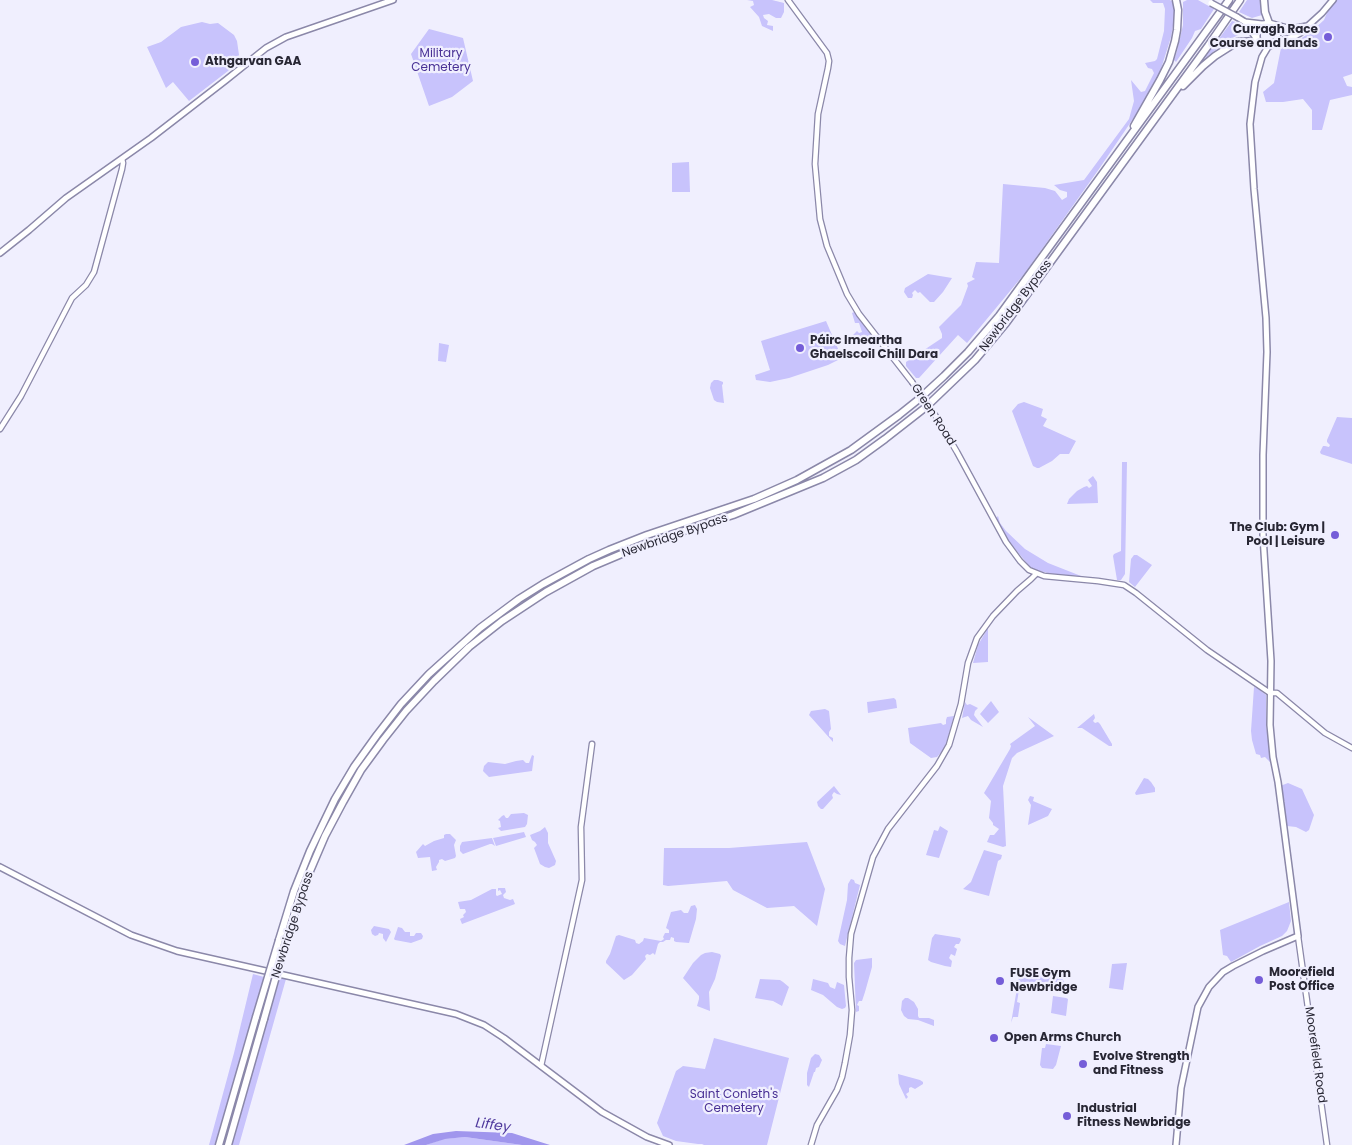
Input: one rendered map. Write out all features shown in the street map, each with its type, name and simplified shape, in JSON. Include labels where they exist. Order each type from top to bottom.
[{"type":"highway","points":[[1114,159],[1169,62],[1175,41],[1178,18],[1176,0]]},
{"type":"highway","name":"Newbridge Bypass","points":[[219,1145],[294,891],[310,851],[335,799],[354,767],[401,704],[446,657],[480,628],[520,599],[574,567],[609,550],[647,535],[754,499],[790,483],[851,450],[900,415],[944,376],[989,328],[1229,0]]},
{"type":"highway","name":"Newbridge Bypass","points":[[228,1145],[301,892],[325,836],[361,770],[406,711],[469,647],[502,621],[546,592],[593,566],[650,542],[733,515],[780,497],[831,473],[856,460],[926,407],[975,360],[1006,323],[1240,0]]},
{"type":"highway","points":[[1264,0],[1268,24]]},
{"type":"highway","points":[[1144,133],[1185,84],[1215,56],[1237,42],[1259,41]]},
{"type":"main road","points":[[0,253],[66,198],[164,128],[271,44],[393,0]]},
{"type":"main road","points":[[1208,2],[1245,22],[1259,41],[1266,46],[1300,33],[1322,14],[1333,0]]},
{"type":"main road","points":[[1245,22],[1291,29],[1308,26]]},
{"type":"main road","points":[[1262,57],[1257,30],[1268,24]]},
{"type":"main road","points":[[1176,1145],[1181,1088],[1198,1008],[1208,987],[1223,972],[1233,966],[1263,950],[1298,936],[1273,757],[1270,717],[1271,661],[1263,536],[1266,318],[1250,127],[1255,82],[1262,57],[1278,36],[1278,31],[1268,24]]},
{"type":"main road","points":[[0,867],[131,934],[177,951],[456,1014],[484,1025],[602,1112],[647,1137],[669,1145]]},
{"type":"street","name":"Green Road","points":[[788,0],[827,53],[829,61],[818,114],[815,164],[820,219],[827,246],[847,294],[859,314],[912,382],[937,418],[1006,542],[1025,567],[1036,574]]},
{"type":"street","points":[[0,429],[21,396],[71,301],[79,290],[86,285],[94,272],[122,169],[122,159]]},
{"type":"street","points":[[811,1145],[817,1125],[837,1090],[842,1077],[848,1048],[852,1010],[849,977],[851,934],[872,857],[888,829],[932,773],[949,745],[961,704],[968,663],[977,638],[993,616],[1036,574],[1059,578],[1098,580],[1124,585],[1207,650],[1270,693],[1277,694],[1325,733],[1352,748]]},
{"type":"street","points":[[541,1066],[582,880],[581,828],[592,744]]},
{"type":"street","name":"Moorefield Road","points":[[1298,936],[1327,1145]]},
{"type":"green space","points":[[747,0],[772,0],[784,3],[784,12],[781,18],[776,18],[769,14],[763,15],[768,21],[767,25],[773,26],[773,31],[762,26],[759,17],[750,7],[754,5],[753,1]]},
{"type":"green space","points":[[1150,0],[1170,0],[1173,2],[1175,14],[1171,37],[1160,72],[1139,110],[1025,273],[967,343],[958,335],[919,378],[916,378],[906,366],[906,362],[942,338],[939,327],[961,305],[968,286],[967,283],[975,279],[972,277],[976,262],[999,263],[1003,184],[1045,188],[1055,191],[1062,200],[1067,197],[1067,192],[1060,190],[1054,185],[1084,180],[1129,119],[1134,101],[1131,80],[1141,92],[1145,91],[1154,73],[1145,63],[1157,59],[1164,31],[1165,9],[1163,3],[1153,3]]},
{"type":"green space","points":[[1198,0],[1214,9],[1201,29],[1195,31],[1176,62],[1174,60],[1183,25],[1183,2]]},
{"type":"green space","points":[[1247,0],[1260,0],[1262,15],[1252,18],[1239,12]]},
{"type":"green space","points":[[1336,0],[1352,0],[1352,74],[1343,77],[1347,86],[1352,87],[1352,95],[1330,100],[1322,130],[1312,130],[1312,110],[1303,99],[1266,102],[1263,92],[1274,83],[1281,48],[1311,32],[1324,20],[1329,8]]},
{"type":"green space","points":[[1232,21],[1243,24],[1248,34],[1240,34],[1227,41],[1204,59]]},
{"type":"green space","name":"Athgarvan GAA","points":[[202,22],[218,23],[234,35],[239,55],[228,71],[189,101],[173,82],[166,88],[147,47],[161,42],[181,27]]},
{"type":"green space","name":"Military Cemetery","points":[[429,29],[463,38],[473,81],[452,97],[429,106],[411,54]]},
{"type":"green space","points":[[689,162],[690,192],[672,192],[672,163]]},
{"type":"green space","points":[[928,274],[952,278],[934,302],[930,302],[920,292],[918,293],[915,290],[912,293],[912,298],[908,298],[904,292],[905,288]]},
{"type":"green space","points":[[854,312],[873,337],[871,341],[858,346],[855,344],[852,336],[857,331],[859,333],[862,332],[859,323],[855,323],[852,313]]},
{"type":"green space","name":"Páirc Imeartha Ghaelscoil Chill Dara","points":[[826,321],[842,358],[828,365],[789,378],[770,382],[756,380],[755,375],[770,370],[761,341]]},
{"type":"green space","points":[[439,343],[449,345],[446,362],[438,361]]},
{"type":"green space","points":[[714,380],[723,382],[724,403],[714,400],[710,388]]},
{"type":"green space","points":[[1024,402],[1043,409],[1041,416],[1047,419],[1043,426],[1076,441],[1069,454],[1060,454],[1039,468],[1033,466],[1012,411],[1018,404]]},
{"type":"green space","points":[[1337,417],[1352,418],[1352,464],[1321,454],[1320,452],[1323,446],[1329,447],[1330,445],[1327,440]]},
{"type":"green space","points":[[1122,462],[1127,462],[1125,574],[1121,580],[1117,580],[1113,556],[1121,551]]},
{"type":"green space","points":[[1093,476],[1097,482],[1098,503],[1067,504],[1077,491],[1087,486],[1089,488],[1092,486],[1088,480]]},
{"type":"green space","points":[[998,516],[1000,523],[1006,531],[1025,549],[1048,563],[1081,576],[1057,575],[1030,567],[1006,538],[995,519]]},
{"type":"green space","points":[[1134,555],[1152,565],[1135,587],[1129,582],[1131,559]]},
{"type":"green space","points":[[988,628],[988,662],[973,663],[978,645]]},
{"type":"green space","points":[[1254,687],[1266,695],[1266,725],[1271,763],[1265,757],[1261,758],[1260,755],[1256,754],[1252,740]]},
{"type":"green space","points":[[894,698],[897,708],[868,713],[867,702]]},
{"type":"green space","points":[[991,701],[999,712],[988,723],[980,714]]},
{"type":"green space","points":[[965,702],[967,705],[970,704],[978,708],[974,715],[983,727],[968,716],[962,718]]},
{"type":"green space","points":[[825,709],[829,711],[831,729],[829,736],[833,738],[833,742],[809,715],[811,711]]},
{"type":"green space","points":[[1094,714],[1095,718],[1093,721],[1100,724],[1112,746],[1109,746],[1082,728],[1077,728]]},
{"type":"green space","points":[[954,716],[947,741],[937,757],[931,758],[910,743],[908,728],[941,723],[943,725],[946,724],[947,717]]},
{"type":"green space","points":[[1028,717],[1054,736],[1017,753],[1012,758],[1003,786],[1006,846],[1003,847],[987,842],[990,835],[994,835],[999,829],[993,825],[989,818],[991,801],[984,793],[1010,749],[1010,744],[1035,726]]},
{"type":"green space","points":[[532,755],[534,756],[532,771],[489,777],[483,771],[484,766],[488,762],[505,764],[523,760],[529,763]]},
{"type":"green space","points":[[1144,778],[1151,782],[1155,792],[1136,795],[1135,793]]},
{"type":"green space","points":[[1288,783],[1302,789],[1314,815],[1309,830],[1306,832],[1296,827],[1287,826],[1285,822],[1283,802],[1285,802],[1280,786]]},
{"type":"green space","points":[[834,786],[841,795],[834,792],[833,798],[821,809],[817,802]]},
{"type":"green space","points":[[1030,796],[1034,797],[1033,801],[1052,809],[1048,816],[1028,825],[1031,805],[1028,800]]},
{"type":"green space","points":[[524,813],[528,815],[525,827],[501,831],[498,828],[501,827],[498,820],[502,816],[504,815],[508,818],[511,814]]},
{"type":"green space","points":[[940,826],[948,831],[939,858],[926,855],[934,830],[938,831]]},
{"type":"green space","points":[[545,827],[548,833],[548,843],[556,861],[555,865],[549,868],[540,864],[534,848],[537,845],[530,835]]},
{"type":"green space","points":[[524,832],[526,837],[496,846],[493,838]]},
{"type":"green space","points":[[446,834],[450,834],[456,840],[454,845],[456,856],[445,861],[439,860],[436,867],[437,870],[432,871],[430,857],[418,858],[416,852],[423,844],[425,846],[444,838]]},
{"type":"green space","points":[[492,838],[495,846],[490,844],[463,854],[460,851],[462,842]]},
{"type":"green space","points":[[807,842],[825,889],[817,926],[794,906],[767,908],[733,890],[727,881],[663,885],[664,848],[729,848]]},
{"type":"green space","points":[[984,850],[1002,855],[998,861],[989,896],[963,889],[971,882]]},
{"type":"green space","points":[[851,879],[860,885],[845,946],[838,941],[847,900],[848,884]]},
{"type":"green space","points":[[498,888],[505,888],[504,898],[513,899],[515,904],[462,924],[460,919],[464,917],[463,915],[466,912],[465,909],[460,909],[458,902],[471,900],[492,889],[496,889],[497,896],[502,894],[500,890],[498,891]]},
{"type":"green space","points":[[1289,902],[1291,921],[1287,931],[1282,936],[1231,962],[1227,956],[1223,955],[1220,930]]},
{"type":"green space","points":[[695,905],[697,909],[696,919],[689,943],[676,942],[671,937],[670,940],[660,942],[655,955],[653,953],[647,954],[645,956],[646,959],[632,975],[624,980],[606,963],[616,936],[619,935],[635,940],[639,944],[644,938],[661,941],[664,939],[665,933],[669,933],[669,930],[666,928],[671,912],[681,910],[684,913],[688,913],[691,906]]},
{"type":"green space","points":[[374,926],[389,929],[391,932],[386,942],[383,934],[379,933],[375,936],[372,934],[371,930]]},
{"type":"green space","points":[[398,927],[402,928],[405,932],[410,932],[410,936],[421,933],[422,939],[411,943],[395,940]]},
{"type":"green space","points":[[935,934],[960,938],[961,940],[954,947],[957,949],[955,956],[951,954],[949,958],[952,961],[951,967],[928,960],[932,938]]},
{"type":"green space","points":[[712,952],[721,956],[715,979],[709,992],[710,1011],[697,1006],[699,996],[683,978],[701,955]]},
{"type":"green space","points":[[872,958],[872,967],[865,992],[862,1001],[859,1001],[857,1005],[859,1006],[859,1011],[856,1012],[854,963],[856,960]]},
{"type":"green space","points":[[1127,963],[1123,990],[1109,988],[1112,964]]},
{"type":"green space","points":[[1029,967],[1051,971],[1059,975],[1069,990],[1068,994],[1055,991],[1056,984],[1052,982],[1046,984],[1046,988],[1020,984],[1017,1002],[1020,1003],[1018,1017],[1013,1017],[1011,1023],[1020,971],[1023,968]]},
{"type":"green space","points":[[253,974],[264,977],[215,1145],[209,1145],[234,1053]]},
{"type":"green space","points":[[280,978],[286,979],[239,1145],[231,1145]]},
{"type":"green space","points":[[760,979],[780,980],[789,987],[782,1006],[773,1001],[755,998]]},
{"type":"green space","points":[[813,979],[828,983],[830,987],[835,989],[837,982],[844,985],[845,1008],[837,1007],[823,995],[811,990]]},
{"type":"green space","points":[[1053,996],[1068,999],[1066,1016],[1051,1013]]},
{"type":"green space","points":[[905,998],[914,1002],[918,1009],[919,1018],[934,1020],[934,1026],[918,1020],[908,1019],[904,1016],[901,1010],[902,1001]]},
{"type":"green space","name":"Saint Conleth's Cemetery","points":[[714,1038],[789,1058],[767,1145],[704,1145],[676,1141],[663,1136],[657,1123],[676,1071],[683,1066],[705,1069]]},
{"type":"green space","points":[[1046,1044],[1061,1046],[1056,1065],[1053,1069],[1042,1068],[1040,1065],[1042,1048],[1045,1048]]},
{"type":"green space","points":[[815,1054],[819,1055],[822,1060],[814,1072],[809,1087],[807,1085],[807,1073],[811,1058]]},
{"type":"green space","points":[[898,1074],[920,1080],[923,1084],[915,1089],[909,1088],[906,1099],[899,1084]]},
{"type":"green space","points":[[465,1137],[522,1145],[426,1145],[443,1139]]},
{"type":"shaded area","points":[[456,1131],[512,1133],[550,1145],[522,1145],[465,1137],[445,1139],[426,1145],[404,1145],[433,1134]]},
{"type":"place","name":"Curragh Race Course and lands","points":[[1328,37]]},
{"type":"place","name":"Athgarvan GAA","points":[[195,62]]},
{"type":"place","name":"Páirc Imeartha Ghaelscoil Chill Dara","points":[[800,348]]},
{"type":"place","name":"The Club: Gym | Pool | Leisure","points":[[1335,535]]},
{"type":"place","name":"Moorefield Post Office","points":[[1259,980]]},
{"type":"place","name":"FUSE Gym Newbridge","points":[[1000,981]]},
{"type":"place","name":"Open Arms Church","points":[[994,1038]]},
{"type":"place","name":"Evolve Strength and Fitness","points":[[1083,1064]]},
{"type":"place","name":"Industrial Fitness Newbridge","points":[[1067,1116]]},
{"type":"water label","name":"Liffey","points":[[493,1126]]}]
